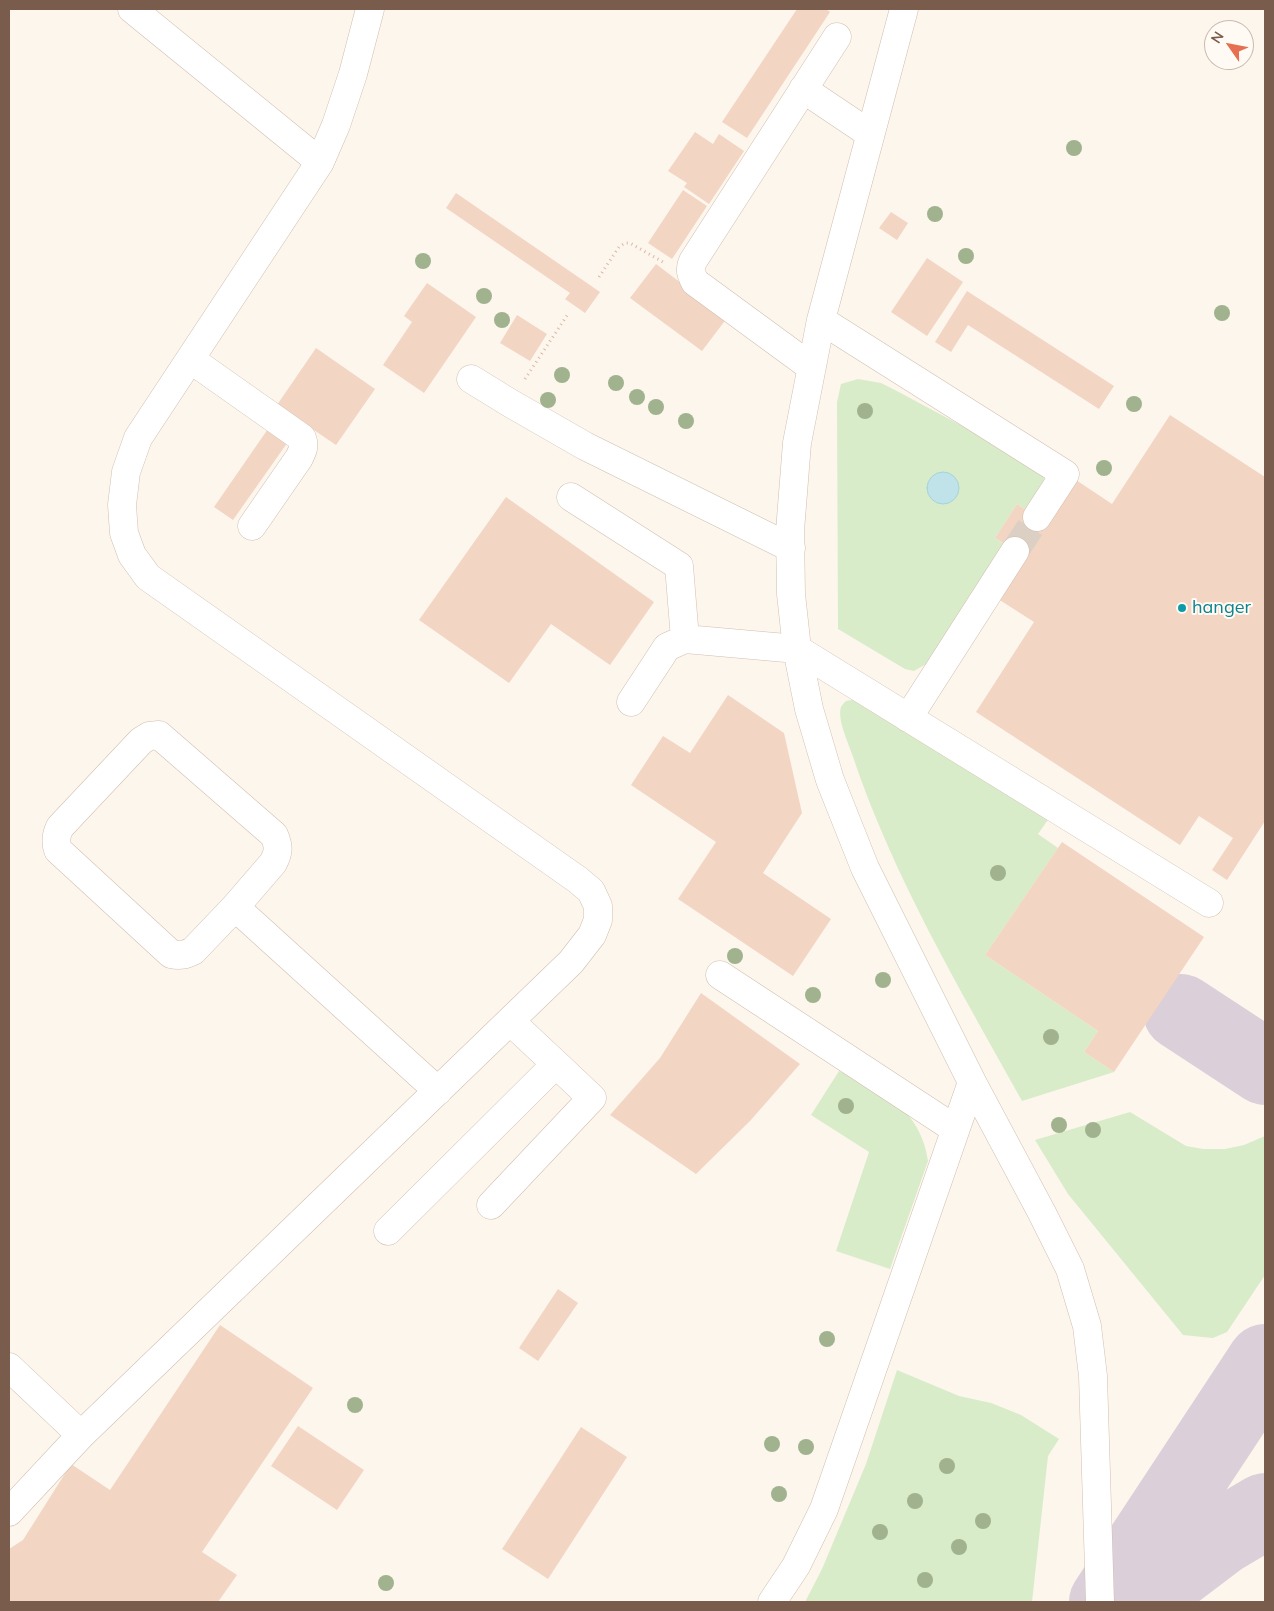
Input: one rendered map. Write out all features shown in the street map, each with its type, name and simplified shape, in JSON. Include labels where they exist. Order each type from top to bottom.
[{"type":"lane","points":[[132,9],[320,162]]},
{"type":"lane","points":[[9,1512],[81,1435],[571,962],[592,935],[598,920],[598,906],[591,891],[578,880],[148,577],[132,555],[124,533],[122,505],[126,472],[138,438],[320,162],[336,125],[370,9]]},
{"type":"lane","points":[[904,9],[821,320],[797,443],[790,530],[791,594],[797,649],[809,710],[830,780],[865,868],[972,1082],[1070,1269],[1087,1326],[1093,1376],[1100,1602]]},
{"type":"lane","points":[[811,367],[695,282],[691,275],[690,267],[692,260],[837,37]]},
{"type":"lane","points":[[804,89],[870,134]]},
{"type":"lane","points":[[821,320],[1065,474],[1037,517]]},
{"type":"lane","points":[[190,359],[302,438],[304,444],[300,458],[252,526]]},
{"type":"lane","points":[[471,379],[585,446],[791,548]]},
{"type":"lane","points":[[571,497],[678,566],[685,639]]},
{"type":"lane","points":[[908,718],[1015,551]]},
{"type":"lane","points":[[631,702],[667,647],[685,639],[797,649],[1209,903]]},
{"type":"lane","points":[[159,735],[274,835],[278,844],[278,855],[273,863],[235,907],[192,951],[186,955],[178,956],[171,954],[58,850],[56,834],[60,827],[141,741],[148,736],[159,735]]},
{"type":"lane","points":[[235,907],[438,1091]]},
{"type":"lane","points":[[720,975],[956,1129]]},
{"type":"lane","points":[[491,1205],[592,1098],[510,1021]]},
{"type":"lane","points":[[388,1231],[556,1064]]},
{"type":"lane","points":[[772,1602],[796,1566],[824,1509],[972,1082]]},
{"type":"lane","points":[[9,1367],[81,1435]]},
{"type":"path","points":[[599,277],[619,247],[625,243],[630,243],[675,269],[691,275]]},
{"type":"path","points":[[510,403],[568,314]]},
{"type":"green space","points":[[858,379],[881,383],[1033,464],[1040,470],[1045,482],[1042,493],[1029,512],[1017,504],[995,538],[1010,548],[926,664],[914,671],[905,669],[838,629],[837,402],[841,384]]},
{"type":"green space","points":[[857,699],[1052,814],[1038,834],[1058,848],[985,955],[1098,1031],[1084,1052],[1114,1072],[1022,1101],[929,932],[887,844],[840,718],[843,704],[846,701]]},
{"type":"green space","points":[[839,1071],[870,1086],[897,1104],[917,1128],[924,1143],[928,1161],[890,1269],[836,1251],[869,1152],[811,1115]]},
{"type":"green space","points":[[1130,1112],[1186,1146],[1203,1149],[1225,1149],[1244,1145],[1265,1136],[1265,1275],[1227,1332],[1213,1338],[1183,1335],[1068,1194],[1035,1140]]},
{"type":"green space","points":[[897,1370],[959,1396],[991,1403],[1021,1415],[1059,1439],[1048,1456],[1032,1602],[805,1602],[822,1569],[866,1464]]},
{"type":"water","points":[[943,472],[954,477],[959,488],[954,499],[943,504],[932,499],[927,488],[932,477]]},
{"type":"building","points":[[797,9],[826,9],[830,12],[747,138],[722,122]]},
{"type":"building","points":[[695,132],[713,144],[719,134],[744,151],[709,204],[684,187],[687,183],[668,171]]},
{"type":"building","points":[[683,190],[707,206],[672,259],[648,243]]},
{"type":"building","points":[[456,193],[600,292],[585,313],[565,299],[570,293],[446,208]]},
{"type":"building","points":[[891,212],[908,223],[897,240],[879,228]]},
{"type":"building","points":[[927,258],[963,282],[927,336],[891,312]]},
{"type":"building","points":[[656,264],[727,318],[702,351],[630,298]]},
{"type":"building","points":[[427,283],[476,317],[424,393],[383,365],[412,322],[404,316]]},
{"type":"building","points":[[967,291],[1114,386],[1099,409],[968,325],[951,352],[935,342]]},
{"type":"building","points":[[517,315],[547,334],[530,361],[500,343]]},
{"type":"building","points":[[316,348],[375,389],[336,445],[277,405]]},
{"type":"building","name":"hanger","points":[[1170,415],[1265,477],[1265,821],[1227,880],[1212,870],[1233,838],[1199,816],[1180,845],[976,712],[1034,622],[995,597],[1022,555],[995,538],[1017,504],[1044,522],[1073,478],[1112,504]]},
{"type":"building","points":[[270,426],[290,439],[233,520],[214,507]]},
{"type":"building","points":[[506,497],[654,602],[610,665],[551,624],[509,683],[419,620]]},
{"type":"building","points":[[728,695],[784,733],[802,813],[763,873],[831,919],[793,976],[678,899],[716,842],[631,785],[663,736],[690,753]]},
{"type":"building","points":[[1062,842],[1204,937],[1114,1072],[1084,1052],[1098,1031],[985,955]]},
{"type":"building","points":[[701,993],[800,1064],[750,1121],[696,1174],[610,1115],[660,1058]]},
{"type":"building","points":[[558,1289],[578,1303],[538,1361],[519,1348]]},
{"type":"building","points":[[220,1325],[313,1388],[202,1552],[237,1575],[218,1602],[9,1602],[9,1549],[23,1540],[71,1464],[110,1490]]},
{"type":"building","points":[[298,1426],[364,1470],[337,1510],[271,1466]]},
{"type":"building","points":[[581,1427],[627,1457],[548,1579],[502,1549]]},
{"type":"taxiway","points":[[1181,1012],[1265,1067]]},
{"type":"taxiway","points":[[1107,1602],[1265,1362]]},
{"type":"taxiway","points":[[1135,1602],[1221,1537],[1265,1511]]},
{"type":"tunnel","points":[[1015,551],[1037,517]]},
{"type":"place","name":"hanger","points":[[1182,608]]}]
